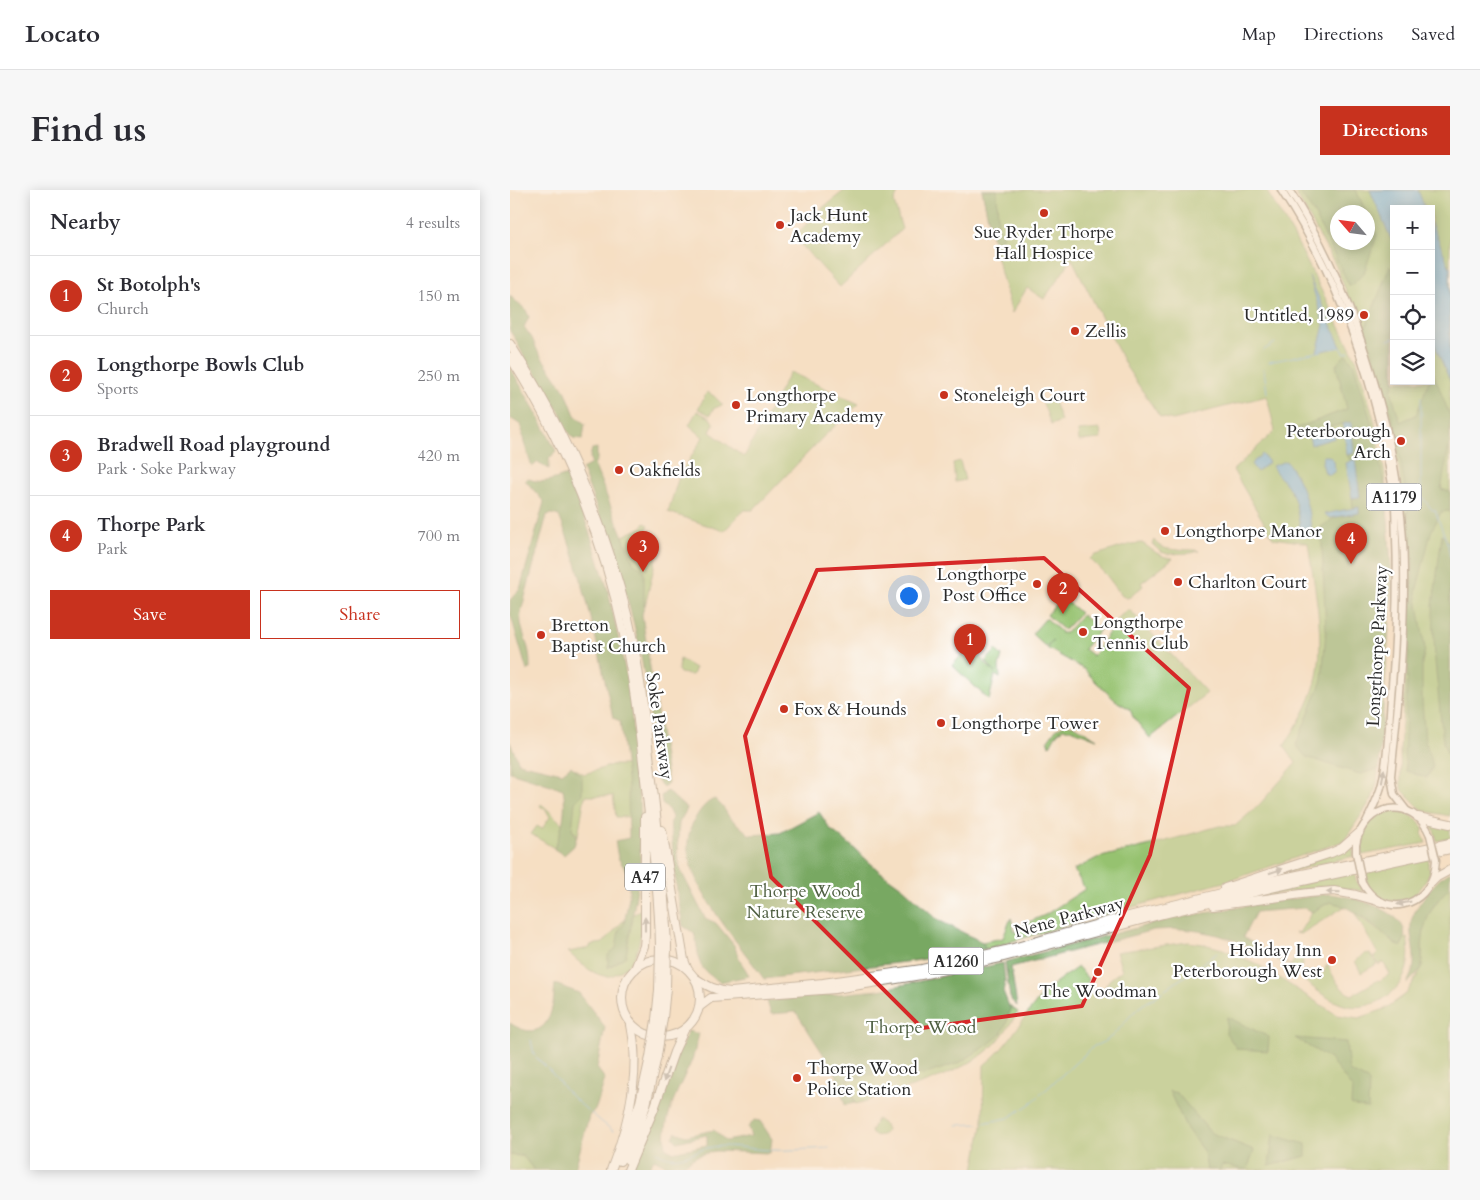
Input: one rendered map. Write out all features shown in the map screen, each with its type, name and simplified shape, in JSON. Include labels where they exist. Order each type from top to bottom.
[{"type":"highway","name":"Soke Parkway","points":[[510,344],[538,390],[589,497],[611,558],[633,642],[641,687],[663,946],[662,989],[653,1056]]},
{"type":"highway","name":"Soke Parkway","points":[[510,357],[562,450],[599,542],[630,663],[649,780]]},
{"type":"highway","name":"A47","points":[[649,780],[686,953],[698,974],[715,986],[743,990]]},
{"type":"highway","name":"A47","points":[[634,971],[644,946],[645,935],[649,780]]},
{"type":"highway","points":[[1418,817],[1450,824]]},
{"type":"highway","points":[[1163,911],[1331,853],[1342,848],[1359,833]]},
{"type":"highway","name":"Nene Parkway","points":[[699,1007],[710,998],[835,989],[921,975],[1000,958],[1274,880],[1450,843]]},
{"type":"highway","name":"Nene Parkway","points":[[695,978],[719,991],[730,992],[823,983],[922,969],[1163,911],[1450,849]]},
{"type":"highway","points":[[1431,883],[1437,877],[1450,870]]},
{"type":"highway","points":[[1163,911],[1334,891],[1381,902]]},
{"type":"highway","name":"A47","points":[[676,908],[684,960],[688,970]]},
{"type":"highway","points":[[611,1170],[631,1099],[635,1050],[631,1025],[623,1011],[621,997],[624,984],[634,971],[648,962],[665,960],[681,965],[695,978],[700,992],[699,1007],[694,1020],[684,1030],[674,1035],[657,1037],[645,1034],[631,1025]]},
{"type":"highway","points":[[628,1170],[684,1030]]},
{"type":"highway","name":"A47","points":[[616,1170],[640,1102],[653,1056]]},
{"type":"highway","name":"A47","points":[[623,1170],[646,1105],[653,1056]]},
{"type":"main road","name":"Longthorpe Parkway","points":[[1281,190],[1306,229],[1321,259],[1354,338],[1372,396],[1394,498],[1397,625],[1382,785],[1366,822]]},
{"type":"main road","name":"Longthorpe Parkway","points":[[1289,190],[1332,267],[1362,343],[1386,430],[1399,497],[1404,567],[1403,625],[1391,776],[1394,794],[1407,811]]},
{"type":"main road","points":[[1392,809],[1407,811],[1418,817],[1427,828],[1436,860],[1436,869],[1431,883],[1424,893],[1410,903],[1394,905],[1381,902],[1370,894],[1362,882],[1356,845],[1359,833],[1366,822],[1371,816],[1392,809]]},
{"type":"highlighted area","points":[[1044,558],[1189,688],[1150,855],[1082,1006],[922,1028],[771,877],[745,736],[817,570]]},
{"type":"green space","points":[[845,190],[899,190],[894,202],[902,229],[840,287],[794,237],[821,209]]},
{"type":"green space","points":[[982,190],[1266,190],[1295,238],[1357,361],[1374,419],[1385,474],[1392,585],[1377,783],[1372,799],[1344,841],[1228,881],[986,949],[982,942],[1003,938],[1011,918],[1015,933],[1022,925],[1045,915],[1085,889],[1074,870],[1097,858],[1219,826],[1235,826],[1259,805],[1296,763],[1284,746],[1303,715],[1313,690],[1319,665],[1320,648],[1316,594],[1308,543],[1273,538],[1233,470],[1275,431],[1267,396],[1173,420],[1160,417],[1127,368],[1072,259],[1044,299],[1027,288],[1012,313],[996,255]]},
{"type":"green space","points":[[982,190],[997,190],[998,226],[1003,233],[996,255]]},
{"type":"green space","points":[[1294,190],[1450,190],[1450,816],[1423,811],[1401,789],[1400,751],[1406,669],[1409,569],[1399,470],[1391,428],[1361,328],[1336,266]]},
{"type":"green space","points":[[1298,190],[1356,190],[1363,205],[1330,205],[1330,246],[1315,215]]},
{"type":"green space","points":[[1332,250],[1372,250],[1364,273],[1350,287]]},
{"type":"green space","points":[[1390,266],[1390,385],[1393,385],[1391,390],[1400,422],[1416,415],[1427,385],[1435,385],[1435,377],[1450,416],[1450,441],[1441,489],[1450,492],[1450,511],[1441,512],[1431,532],[1416,592],[1425,649],[1422,663],[1422,701],[1425,741],[1433,766],[1427,778],[1406,771],[1404,753],[1413,566],[1406,495],[1397,440],[1385,390],[1365,329]]},
{"type":"green space","points":[[510,296],[526,310],[529,317],[524,327],[532,338],[538,352],[566,392],[575,415],[585,424],[583,439],[573,438],[563,425],[563,417],[548,398],[538,376],[525,359],[510,331]]},
{"type":"green space","points":[[1346,354],[1354,365],[1371,421],[1386,493],[1392,585],[1379,769],[1360,774],[1306,757],[1296,745],[1322,680],[1326,630],[1321,527],[1336,517],[1359,513],[1358,507],[1353,508],[1352,498],[1360,497],[1355,460],[1350,460],[1347,455],[1354,453],[1343,424],[1301,434],[1297,428],[1347,409],[1336,365]]},
{"type":"green space","points":[[510,367],[556,451],[549,459],[549,469],[538,462],[532,467],[524,443],[521,425],[510,418]]},
{"type":"green space","points":[[790,372],[859,404],[823,437],[753,510],[744,510],[724,531],[668,512],[681,470],[687,464],[703,437],[689,425],[697,411],[710,418],[714,424],[710,432],[744,457]]},
{"type":"green space","points":[[707,392],[722,404],[713,409],[710,415],[698,409]]},
{"type":"green space","points":[[1053,399],[1061,421],[1051,425],[1043,403]]},
{"type":"green space","points":[[1100,429],[1101,439],[1079,441],[1078,431]]},
{"type":"green space","points":[[597,448],[597,460],[594,464],[633,562],[644,571],[644,606],[642,615],[668,783],[663,787],[658,782],[645,680],[634,623],[614,556],[582,469],[591,464],[592,449]]},
{"type":"green space","points":[[960,461],[965,480],[955,482],[953,463]]},
{"type":"green space","points":[[567,475],[587,525],[608,590],[629,688],[640,811],[640,871],[626,956],[608,968],[608,955],[616,948],[619,930],[624,924],[629,897],[629,875],[618,858],[615,841],[629,838],[628,787],[620,721],[613,718],[584,591],[577,565],[559,516],[547,515],[521,612],[522,626],[530,656],[530,669],[527,671],[510,613],[510,600],[520,589],[544,502],[525,480],[527,478],[547,481]]},
{"type":"green space","points":[[645,523],[649,525],[645,532],[657,554],[645,606],[621,537],[642,527]]},
{"type":"green space","points":[[1442,534],[1450,544],[1450,762],[1443,742],[1435,661],[1433,606]]},
{"type":"green space","points":[[1154,540],[1158,545],[1169,549],[1199,551],[1168,554],[1161,552],[1152,544]]},
{"type":"green space","points":[[1142,543],[1160,555],[1173,558],[1141,583],[1143,586],[1127,598],[1122,596],[1107,576],[1090,559],[1093,556],[1131,544]]},
{"type":"green space","points":[[1062,597],[1080,613],[1064,630],[1047,615]]},
{"type":"green space","points":[[1129,609],[1207,693],[1150,738],[1133,717],[1130,709],[1116,701],[1084,669],[1047,648],[1053,640],[1046,647],[1032,634],[1046,618],[1060,633],[1066,633],[1082,615],[1100,630],[1084,649],[1093,656],[1120,616]]},
{"type":"green space","points":[[970,647],[995,673],[986,661],[996,650],[1002,656],[999,667],[1000,678],[995,675],[989,700],[952,665]]},
{"type":"green space","points":[[680,659],[695,668],[692,675],[680,673],[678,670]]},
{"type":"green space","points":[[1066,724],[1074,725],[1097,739],[1071,729],[1063,729],[1057,733],[1050,746],[1048,740],[1056,729]]},
{"type":"green space","points":[[510,742],[519,763],[562,773],[571,766],[582,776],[582,794],[575,802],[572,830],[577,836],[574,846],[564,855],[554,849],[563,820],[563,789],[510,772]]},
{"type":"green space","points":[[613,765],[628,765],[630,817],[616,817],[613,796],[585,796],[578,835],[566,825],[565,783],[574,768],[584,774]]},
{"type":"green space","points":[[667,791],[687,809],[679,823],[677,854],[680,869],[705,918],[716,923],[734,945],[740,961],[749,976],[720,982],[711,976],[705,971],[700,961],[694,933],[683,926],[673,862],[670,826],[672,817],[668,809],[662,804],[661,796]]},
{"type":"green space","name":"Thorpe Wood Nature Reserve","points":[[715,799],[729,817],[750,835],[780,833],[819,812],[831,830],[878,870],[903,888],[938,920],[982,942],[986,949],[913,961],[764,979],[707,900],[691,866],[688,847],[691,829],[702,809]]},
{"type":"green space","points":[[541,804],[567,827],[554,848],[531,834],[537,826],[542,829],[550,817],[546,810],[540,806]]},
{"type":"green space","points":[[1394,810],[1415,818],[1422,825],[1424,830],[1422,832],[1426,843],[1362,855],[1361,844],[1359,843],[1368,826],[1376,818]]},
{"type":"green space","points":[[1428,822],[1450,826],[1450,838],[1437,841],[1434,830]]},
{"type":"green space","points":[[1352,841],[1354,856],[1254,880]]},
{"type":"green space","points":[[1429,856],[1428,868],[1431,869],[1428,877],[1419,890],[1408,899],[1394,901],[1385,899],[1368,887],[1366,869]]},
{"type":"green space","points":[[1354,872],[1356,880],[1363,891],[1328,886],[1232,900]]},
{"type":"green space","points":[[1450,872],[1450,887],[1434,906],[1423,934],[1422,968],[1407,984],[1414,964],[1411,929],[1412,917],[1420,902],[1432,887]]},
{"type":"green space","points":[[1450,887],[1450,1170],[974,1170],[983,1121],[984,1065],[1010,1039],[1047,990],[1078,967],[1089,980],[1087,983],[1094,991],[1099,988],[1102,991],[1110,979],[1122,970],[1116,952],[1188,942],[1203,944],[1223,949],[1257,964],[1337,1015],[1359,1018],[1385,1009],[1406,994],[1422,968],[1422,939],[1427,916],[1440,897]]},
{"type":"green space","points":[[1328,894],[1366,903],[1393,916],[1402,925],[1405,935],[1400,947],[1358,914],[1330,902],[1312,912],[1304,908],[1256,912],[1243,937],[1291,966],[1239,942],[1218,935],[1181,929],[1154,930],[1011,967],[1017,1006],[1010,997],[1005,962],[1171,919]]},
{"type":"green space","points":[[1330,902],[1344,907],[1301,934],[1295,933],[1299,933],[1312,912]]},
{"type":"green space","points":[[642,909],[639,944],[636,953],[627,967],[612,976],[599,975],[585,967],[568,952],[590,948],[590,945],[603,943],[622,922]]},
{"type":"green space","points":[[1354,912],[1400,947],[1407,937],[1409,958],[1402,980],[1389,995],[1372,1004],[1354,1007],[1344,1005],[1322,994],[1302,979],[1301,976],[1305,970],[1317,976],[1324,972],[1326,965],[1328,965],[1341,987],[1352,995],[1390,974],[1383,962],[1379,965],[1374,957],[1378,954]]},
{"type":"green space","points":[[1299,949],[1303,951],[1302,965],[1299,970],[1293,973],[1288,970]]},
{"type":"green space","points":[[1366,953],[1370,954],[1377,964],[1361,973],[1355,961]]},
{"type":"green space","name":"Thorpe Wood","points":[[1003,963],[1005,982],[1003,991],[1010,1009],[1007,1022],[1001,1034],[959,1063],[923,1075],[892,1069],[848,1080],[855,1103],[845,1105],[836,1074],[796,1012],[771,1014],[767,1001],[879,990]]},
{"type":"green space","points":[[555,984],[579,993],[605,1027],[597,1068],[605,1079],[596,1108],[589,1116],[575,1169],[577,1170],[534,1170],[523,1156],[510,1155],[510,1023],[530,1031],[541,1028],[549,1017]]},
{"type":"green space","points":[[1008,1005],[1018,1012],[999,1040],[968,1064],[930,1081],[855,1103],[847,1080],[892,1069],[923,1075],[1010,1009]]},
{"type":"green space","points":[[1227,1017],[1269,1037],[1268,1051],[1237,1049],[1226,1033]]},
{"type":"green space","points":[[688,1031],[699,1034],[692,1059],[668,1116],[665,1137],[666,1148],[672,1152],[707,1145],[707,1135],[677,1142],[673,1137],[676,1132],[686,1136],[714,1130],[726,1141],[751,1136],[748,1127],[754,1120],[760,1121],[772,1139],[770,1153],[715,1151],[697,1156],[676,1170],[654,1159],[648,1170],[629,1170]]},
{"type":"green space","points":[[1295,1038],[1346,1042],[1349,1071],[1369,1081],[1368,1109],[1351,1105],[1352,1088],[1330,1059]]},
{"type":"green space","points":[[1169,1091],[1177,1093],[1211,1133],[1254,1150],[1247,1170],[1222,1165],[1220,1170],[1207,1170],[1204,1152],[1187,1129]]},
{"type":"green space","points":[[877,1119],[885,1125],[887,1130],[884,1134],[878,1136],[872,1134],[871,1131]]},
{"type":"green space","points":[[1273,1135],[1306,1144],[1306,1156],[1269,1166]]},
{"type":"green space","points":[[510,1155],[523,1156],[534,1170],[510,1170]]},
{"type":"water","points":[[1370,190],[1418,190],[1424,205],[1390,205],[1390,237]]},
{"type":"water","points":[[1435,232],[1450,268],[1450,381],[1435,345]]},
{"type":"water","points":[[1309,276],[1341,347],[1317,352],[1324,325]]},
{"type":"water","points":[[1351,422],[1354,453],[1347,455],[1343,424]]},
{"type":"water","points":[[1333,430],[1335,438],[1311,445],[1309,436]]},
{"type":"water","points":[[1262,454],[1269,462],[1257,472],[1251,464]]},
{"type":"water","points":[[1323,456],[1329,456],[1334,461],[1335,471],[1330,475],[1325,473],[1322,463]]},
{"type":"water","points":[[1355,459],[1360,497],[1352,498],[1346,463]]},
{"type":"water","points":[[1286,461],[1301,486],[1307,503],[1312,532],[1301,533],[1293,496],[1272,466]]},
{"type":"water","points":[[1359,507],[1359,513],[1330,518],[1324,514]]},
{"type":"waterway","points":[[1260,319],[1275,321]]},
{"type":"waterway","points":[[1264,350],[1275,343]]},
{"type":"waterway","points":[[1331,349],[1341,347],[1344,353],[1349,352]]},
{"type":"waterway","points":[[1269,362],[1322,351]]},
{"type":"waterway","points":[[1264,369],[1267,393]]},
{"type":"waterway","points":[[1421,397],[1421,495],[1432,510],[1435,510],[1448,545],[1450,557]]},
{"type":"waterway","points":[[983,1123],[1008,1118],[1030,1104],[1094,1046],[1111,1037],[1142,1005],[1217,953]]},
{"type":"waterway","points":[[531,1040],[534,1055],[567,1092],[587,1110]]},
{"type":"waterway","points":[[591,1113],[613,1131]]},
{"type":"waterway","points":[[956,1125],[978,1124]]},
{"type":"waterway","points":[[656,1152],[664,1156],[676,1158],[707,1148],[722,1146],[776,1150],[829,1148]]},
{"type":"place","name":"Sue Ryder Thorpe Hall Hospice","points":[[1044,213]]},
{"type":"place","name":"Jack Hunt Academy","points":[[780,225]]},
{"type":"place","name":"Untitled, 1989","points":[[1364,315]]},
{"type":"place","name":"Zellis","points":[[1075,331]]},
{"type":"place","name":"Stoneleigh Court","points":[[944,395]]},
{"type":"place","name":"Longthorpe Primary Academy","points":[[736,405]]},
{"type":"place","name":"Peterborough Arch","points":[[1401,441]]},
{"type":"place","name":"Oakfields","points":[[619,470]]},
{"type":"place","name":"Longthorpe Manor","points":[[1165,531]]},
{"type":"place","name":"Thorpe Park","points":[[1351,564]]},
{"type":"place","name":"Bradwell Road playground","points":[[643,572]]},
{"type":"place","name":"Charlton Court","points":[[1178,582]]},
{"type":"place","name":"Longthorpe Post Office","points":[[1037,584]]},
{"type":"place","name":"Longthorpe Bowls Club","points":[[1063,614]]},
{"type":"place","name":"Longthorpe Tennis Club","points":[[1083,632]]},
{"type":"place","name":"Bretton Baptist Church","points":[[541,635]]},
{"type":"place","name":"St Botolph's","points":[[970,665]]},
{"type":"place","name":"Fox & Hounds","points":[[784,709]]},
{"type":"place","name":"Longthorpe Tower","points":[[941,723]]},
{"type":"place","name":"Holiday Inn Peterborough West","points":[[1332,960]]},
{"type":"place","name":"The Woodman","points":[[1098,972]]},
{"type":"place","name":"Thorpe Wood Police Station","points":[[797,1078]]}]
